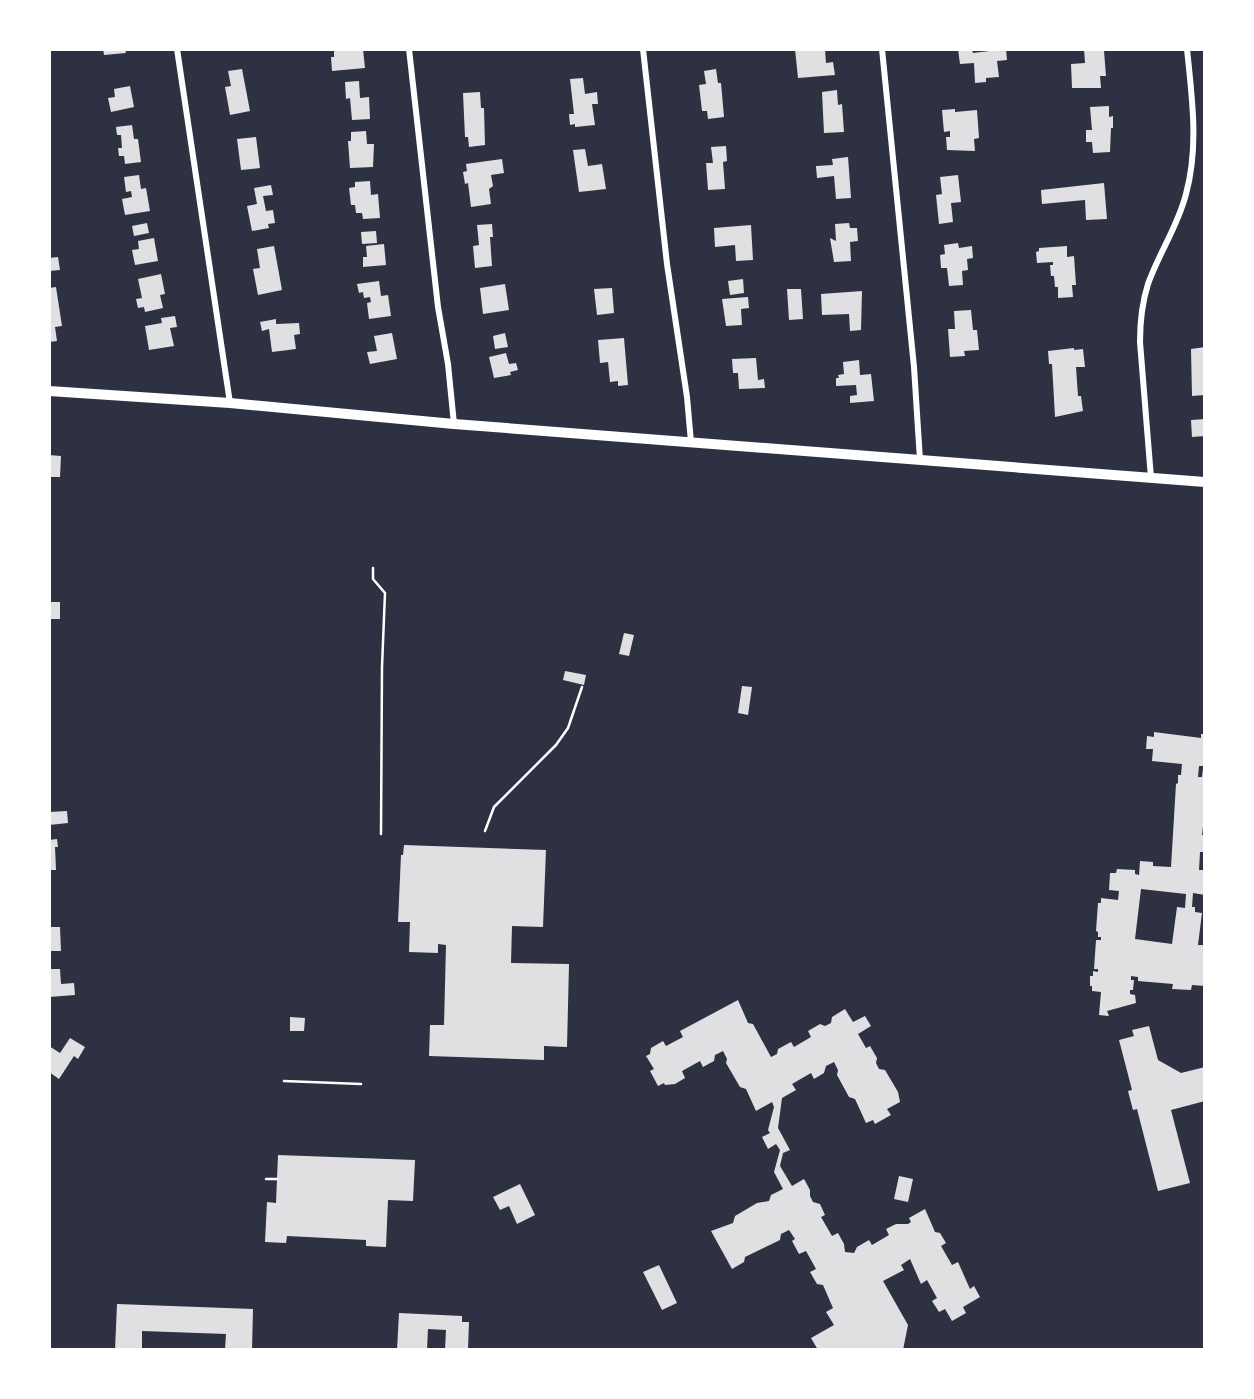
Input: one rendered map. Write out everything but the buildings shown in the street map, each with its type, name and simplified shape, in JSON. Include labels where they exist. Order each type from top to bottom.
[{"type":"highway","points":[[49,391],[230,403],[454,424],[1205,482]]},
{"type":"street","points":[[177,49],[230,403]]},
{"type":"street","points":[[409,49],[454,424]]},
{"type":"street","points":[[643,49],[667,264],[691,442]]},
{"type":"street","points":[[882,49],[916,390],[920,460]]},
{"type":"street","points":[[1151,478],[1140,320],[1149,282],[1179,215],[1190,176],[1194,112],[1188,49]]},
{"type":"path","points":[[373,568],[373,579],[385,593],[381,834]]},
{"type":"path","points":[[485,831],[494,807],[556,745],[568,727],[582,687]]},
{"type":"path","points":[[284,1082],[360,1084]]},
{"type":"path","points":[[265,1179],[277,1179]]}]
